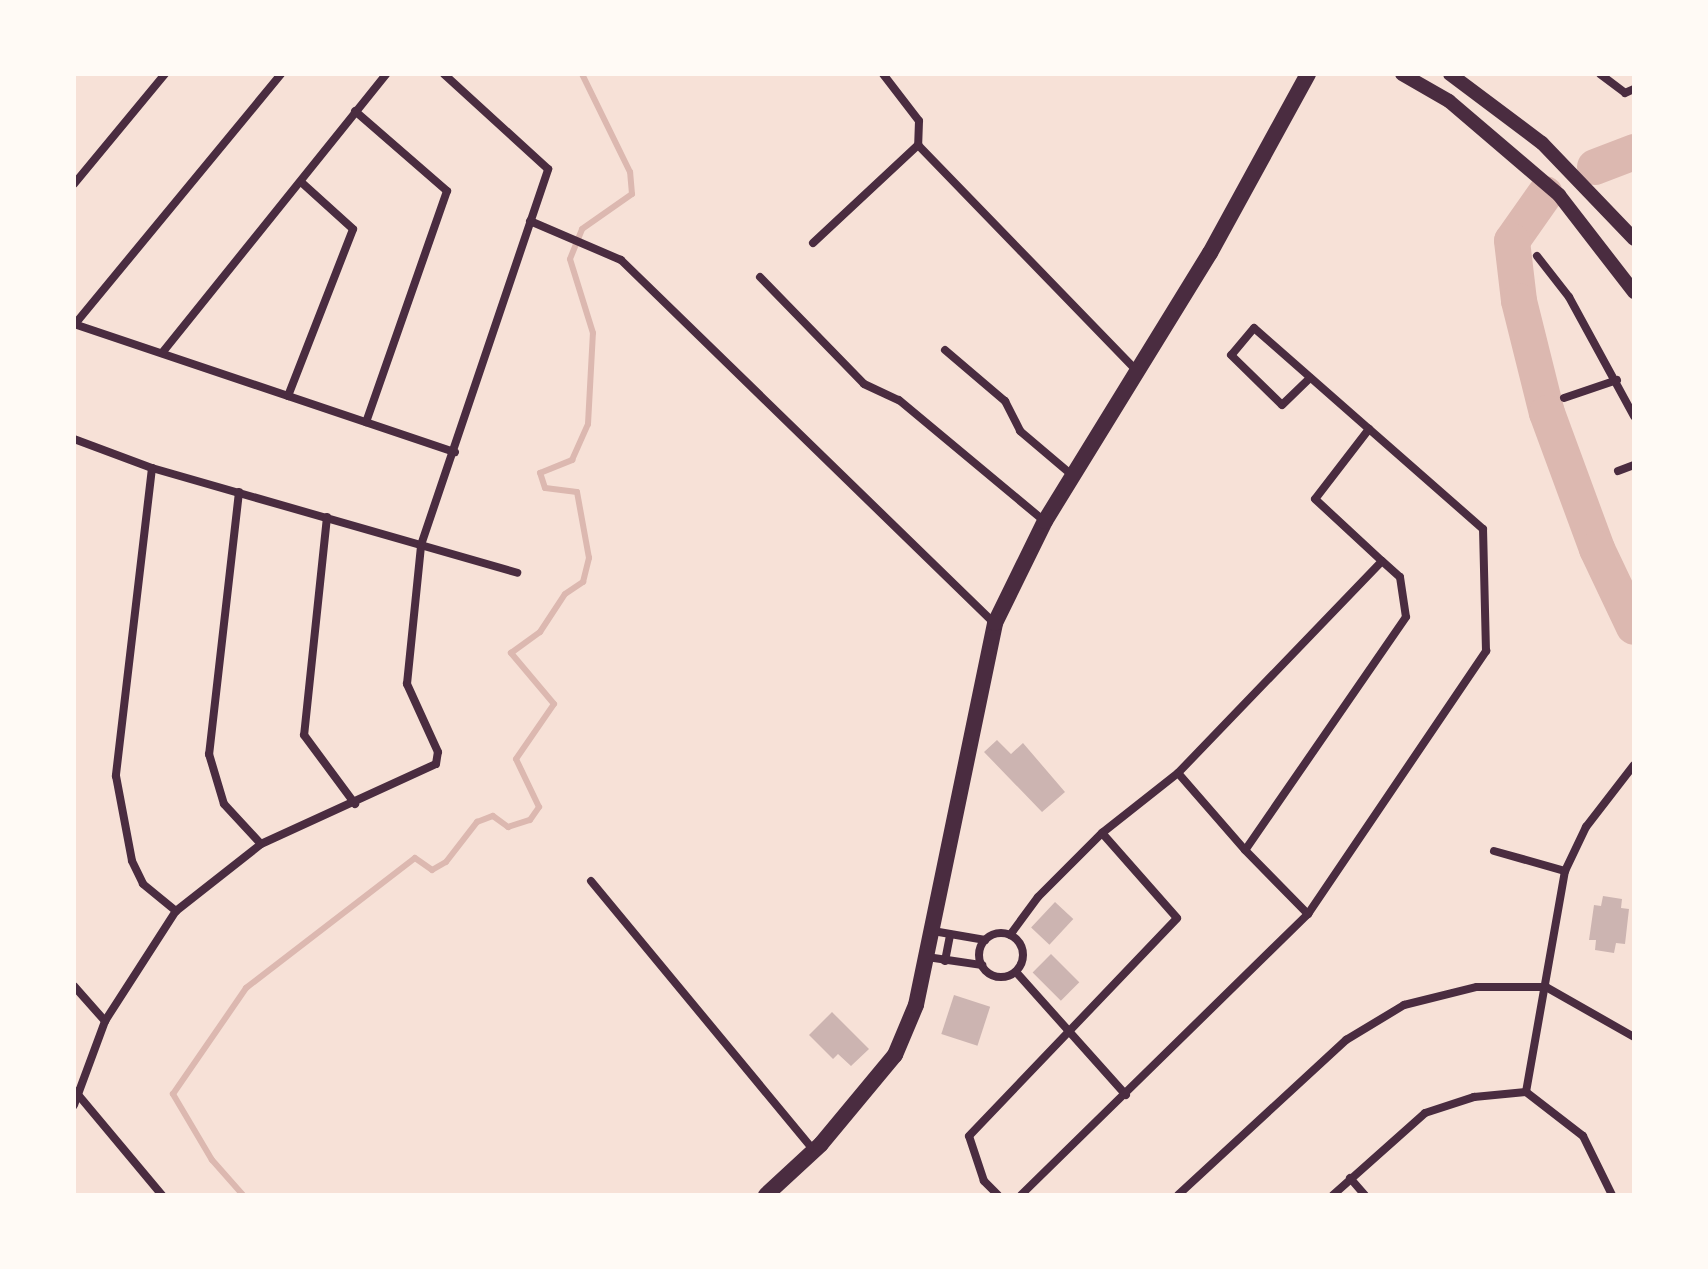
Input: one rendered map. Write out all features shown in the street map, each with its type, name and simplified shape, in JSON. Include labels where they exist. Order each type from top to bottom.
[{"type":"main road","points":[[766,1195],[814,1151],[895,1055],[916,1005],[995,623],[1045,521],[1210,253],[1308,74]]},
{"type":"street","points":[[74,184],[165,74]]},
{"type":"street","points":[[281,74],[74,324],[455,452]]},
{"type":"street","points":[[162,353],[386,74]]},
{"type":"street","points":[[74,1105],[76,1091],[105,1021],[176,911],[261,844],[355,804],[436,764],[438,752],[407,684],[421,545],[455,452],[548,169],[444,74]]},
{"type":"street","points":[[813,243],[918,145],[919,121],[883,74]]},
{"type":"street","points":[[1402,74],[1449,101],[1559,195],[1634,292]]},
{"type":"street","points":[[1450,74],[1542,143],[1580,178],[1634,239]]},
{"type":"street","points":[[1600,74],[1629,91]]},
{"type":"street","points":[[355,111],[447,191],[366,422]]},
{"type":"street","points":[[918,145],[1137,371]]},
{"type":"street","points":[[1559,195],[1580,178]]},
{"type":"street","points":[[288,396],[353,229],[301,182]]},
{"type":"street","points":[[530,221],[596,246],[621,260],[995,623]]},
{"type":"street","points":[[1537,256],[1569,297],[1634,416]]},
{"type":"street","points":[[760,277],[864,384],[899,400],[1045,521]]},
{"type":"street","points":[[1021,1195],[1308,914],[1486,651],[1483,529],[1254,328],[1231,355],[1282,405],[1310,378]]},
{"type":"street","points":[[945,350],[1005,401],[1020,431],[1073,477]]},
{"type":"street","points":[[1564,398],[1617,380]]},
{"type":"street","points":[[1245,850],[1406,617],[1400,577],[1315,499],[1369,429]]},
{"type":"street","points":[[74,439],[152,468],[517,573]]},
{"type":"street","points":[[1618,471],[1634,465]]},
{"type":"street","points":[[152,468],[116,776],[132,861],[143,884],[176,911]]},
{"type":"street","points":[[239,492],[209,754],[224,804],[261,844]]},
{"type":"street","points":[[327,517],[304,735],[355,804]]},
{"type":"street","points":[[1010,935],[1038,897],[1102,833],[1178,773],[1382,561]]},
{"type":"street","points":[[1526,1092],[1565,871],[1586,827],[1634,765]]},
{"type":"street","points":[[1178,773],[1245,850],[1308,914]]},
{"type":"street","points":[[998,1195],[984,1181],[969,1136],[1071,1034],[1177,918],[1102,833]]},
{"type":"street","points":[[1494,851],[1565,871]]},
{"type":"street","points":[[591,881],[814,1151]]},
{"type":"street","points":[[933,931],[985,940],[996,934],[1010,935],[1022,948],[1016,972]]},
{"type":"street","points":[[945,961],[950,936]]},
{"type":"street","points":[[982,965],[985,940]]},
{"type":"street","points":[[927,957],[982,965],[993,976],[1016,972]]},
{"type":"street","points":[[1016,972],[1126,1095]]},
{"type":"street","points":[[74,986],[105,1021]]},
{"type":"street","points":[[1178,1195],[1346,1040],[1404,1005],[1477,987],[1546,987],[1634,1037]]},
{"type":"street","points":[[76,1091],[162,1195]]},
{"type":"street","points":[[1333,1195],[1425,1113],[1474,1097],[1526,1092],[1583,1136],[1612,1195]]},
{"type":"street","points":[[1350,1178],[1365,1195]]},
{"type":"building","points":[[997,740],[1011,754],[1023,743],[1065,792],[1042,812],[984,752]]},
{"type":"building","points":[[1603,896],[1622,899],[1621,908],[1629,909],[1625,944],[1616,943],[1614,953],[1595,950],[1596,940],[1589,940],[1594,905],[1601,906]]},
{"type":"building","points":[[1055,902],[1073,919],[1049,945],[1031,928]]},
{"type":"building","points":[[1051,954],[1079,982],[1061,1001],[1033,972]]},
{"type":"building","points":[[954,995],[990,1007],[977,1046],[941,1034]]},
{"type":"building","points":[[832,1012],[869,1049],[851,1066],[838,1054],[833,1059],[809,1035]]},
{"type":"waterway","points":[[243,1195],[212,1160],[173,1094],[246,988],[415,858],[432,870],[446,862],[477,822],[493,816],[508,827],[530,820],[539,807],[516,759],[554,704],[511,653],[540,632],[565,594],[583,582],[589,558],[577,492],[545,488],[540,473],[572,460],[588,424],[593,333],[570,259],[582,229],[632,194],[630,172],[582,74]]},
{"type":"waterway","points":[[1595,167],[1634,152]]},
{"type":"waterway","points":[[1545,194],[1512,241],[1519,301],[1547,413],[1597,549],[1634,627]]}]
